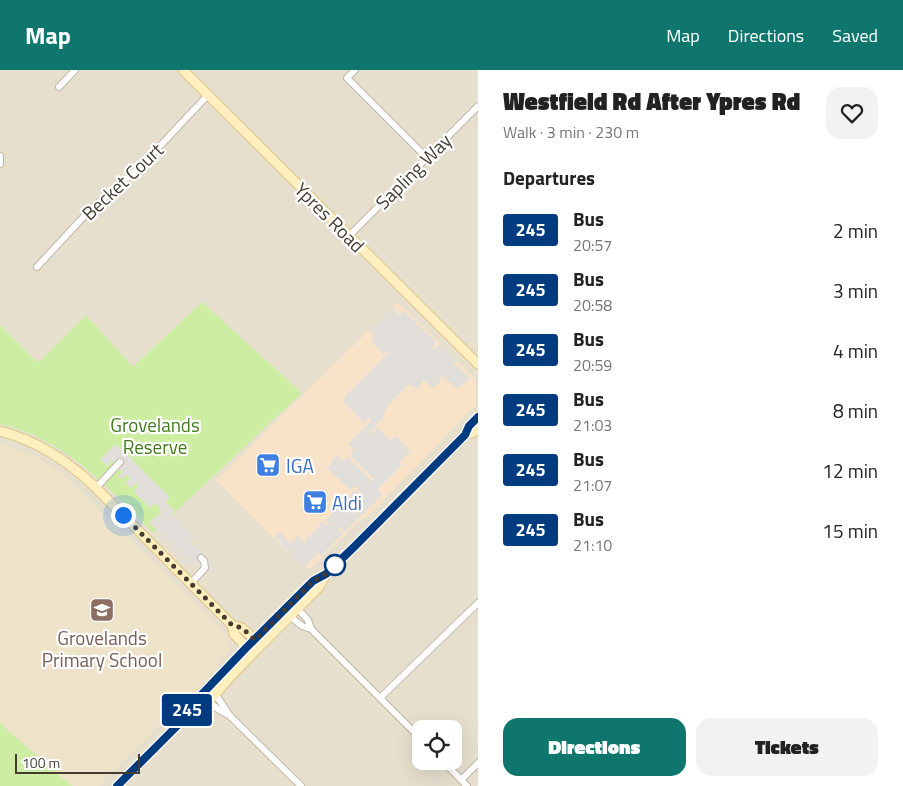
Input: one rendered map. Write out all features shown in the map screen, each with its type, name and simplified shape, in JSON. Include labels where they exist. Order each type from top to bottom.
[{"type":"street","points":[[59,87],[75,70]]},
{"type":"street","name":"Ypres Road","points":[[183,70],[478,364]]},
{"type":"street","points":[[354,70],[347,78],[426,157]]},
{"type":"street","name":"Becket Court","points":[[37,267],[89,211],[143,164],[208,95]]},
{"type":"street","name":"Sapling Way","points":[[349,236],[478,106]]},
{"type":"street","points":[[0,156],[0,164]]},
{"type":"street","points":[[117,786],[178,725],[190,720],[205,698],[249,651],[294,606],[319,587],[326,574],[465,435],[469,426],[478,417]]},
{"type":"street","points":[[465,435],[474,432],[478,428]]},
{"type":"street","points":[[0,431],[29,440],[71,465],[232,625],[242,628],[258,643]]},
{"type":"street","points":[[96,488],[120,462]]},
{"type":"street","points":[[191,584],[205,568],[204,561],[201,558]]},
{"type":"street","points":[[380,698],[478,603]]},
{"type":"street","points":[[294,606],[308,620],[311,629],[412,730]]},
{"type":"street","points":[[287,613],[302,626],[311,629]]},
{"type":"street","points":[[232,625],[234,634],[249,651]]},
{"type":"street","points":[[212,691],[230,716],[301,786]]},
{"type":"street","points":[[205,698],[219,710],[230,716]]},
{"type":"street","points":[[461,780],[478,763]]},
{"type":"street","points":[[452,770],[468,786]]},
{"type":"shaded area","points":[[0,70],[478,70],[478,786],[0,786]]},
{"type":"shaded area","points":[[398,302],[476,380],[476,405],[368,516],[359,521],[309,570],[268,533],[216,480]]},
{"type":"shaded area","points":[[393,307],[399,315],[404,311],[436,342],[432,348],[434,349],[439,344],[457,361],[451,369],[457,365],[470,378],[458,389],[441,376],[441,380],[435,387],[430,386],[423,380],[416,389],[412,385],[408,385],[387,406],[381,421],[377,422],[377,426],[362,441],[378,428],[390,440],[396,436],[411,451],[400,462],[402,465],[378,489],[382,495],[345,532],[340,527],[338,530],[343,534],[321,556],[317,551],[316,555],[305,567],[275,537],[280,532],[291,543],[298,536],[309,546],[305,540],[323,522],[328,526],[330,525],[326,520],[355,490],[360,494],[362,493],[355,486],[350,490],[327,468],[331,462],[337,455],[343,461],[348,457],[371,480],[367,485],[378,474],[373,478],[350,455],[354,450],[348,444],[371,421],[369,418],[364,423],[343,402],[344,397],[390,351],[384,354],[371,341],[375,336],[369,331]]},
{"type":"shaded area","name":"Grovelands Primary School","points":[[0,444],[37,457],[63,474],[193,602],[209,615],[231,640],[228,652],[210,676],[98,786],[72,786],[0,722]]},
{"type":"shaded area","points":[[116,444],[170,497],[166,502],[174,510],[172,514],[194,536],[190,543],[205,552],[204,554],[212,562],[212,568],[200,580],[195,575],[201,568],[200,564],[197,562],[193,566],[150,523],[161,513],[159,506],[155,503],[150,508],[134,492],[138,486],[135,483],[130,488],[126,483],[130,478],[126,475],[121,479],[118,476],[123,472],[120,469],[104,484],[98,479],[114,463],[112,461],[107,466],[100,459]]},
{"type":"green space","name":"Grovelands Reserve","points":[[202,302],[302,393],[153,533],[102,482],[65,453],[23,431],[0,424],[0,325],[38,363],[86,315],[133,367]]},
{"type":"green space","points":[[0,722],[7,730],[72,786],[0,786]]},
{"type":"bus line","name":"245","points":[[117,786],[178,725],[184,713],[246,648],[313,581],[326,574],[355,546],[465,435],[469,426],[478,417]]},
{"type":"place","name":"IGA","points":[[268,465]]},
{"type":"place","name":"Aldi","points":[[315,502]]},
{"type":"place","name":"Grovelands Primary School","points":[[102,610]]},
{"type":"route","points":[[123,515],[232,625],[242,628],[255,640],[313,581],[326,574],[335,565]]}]
